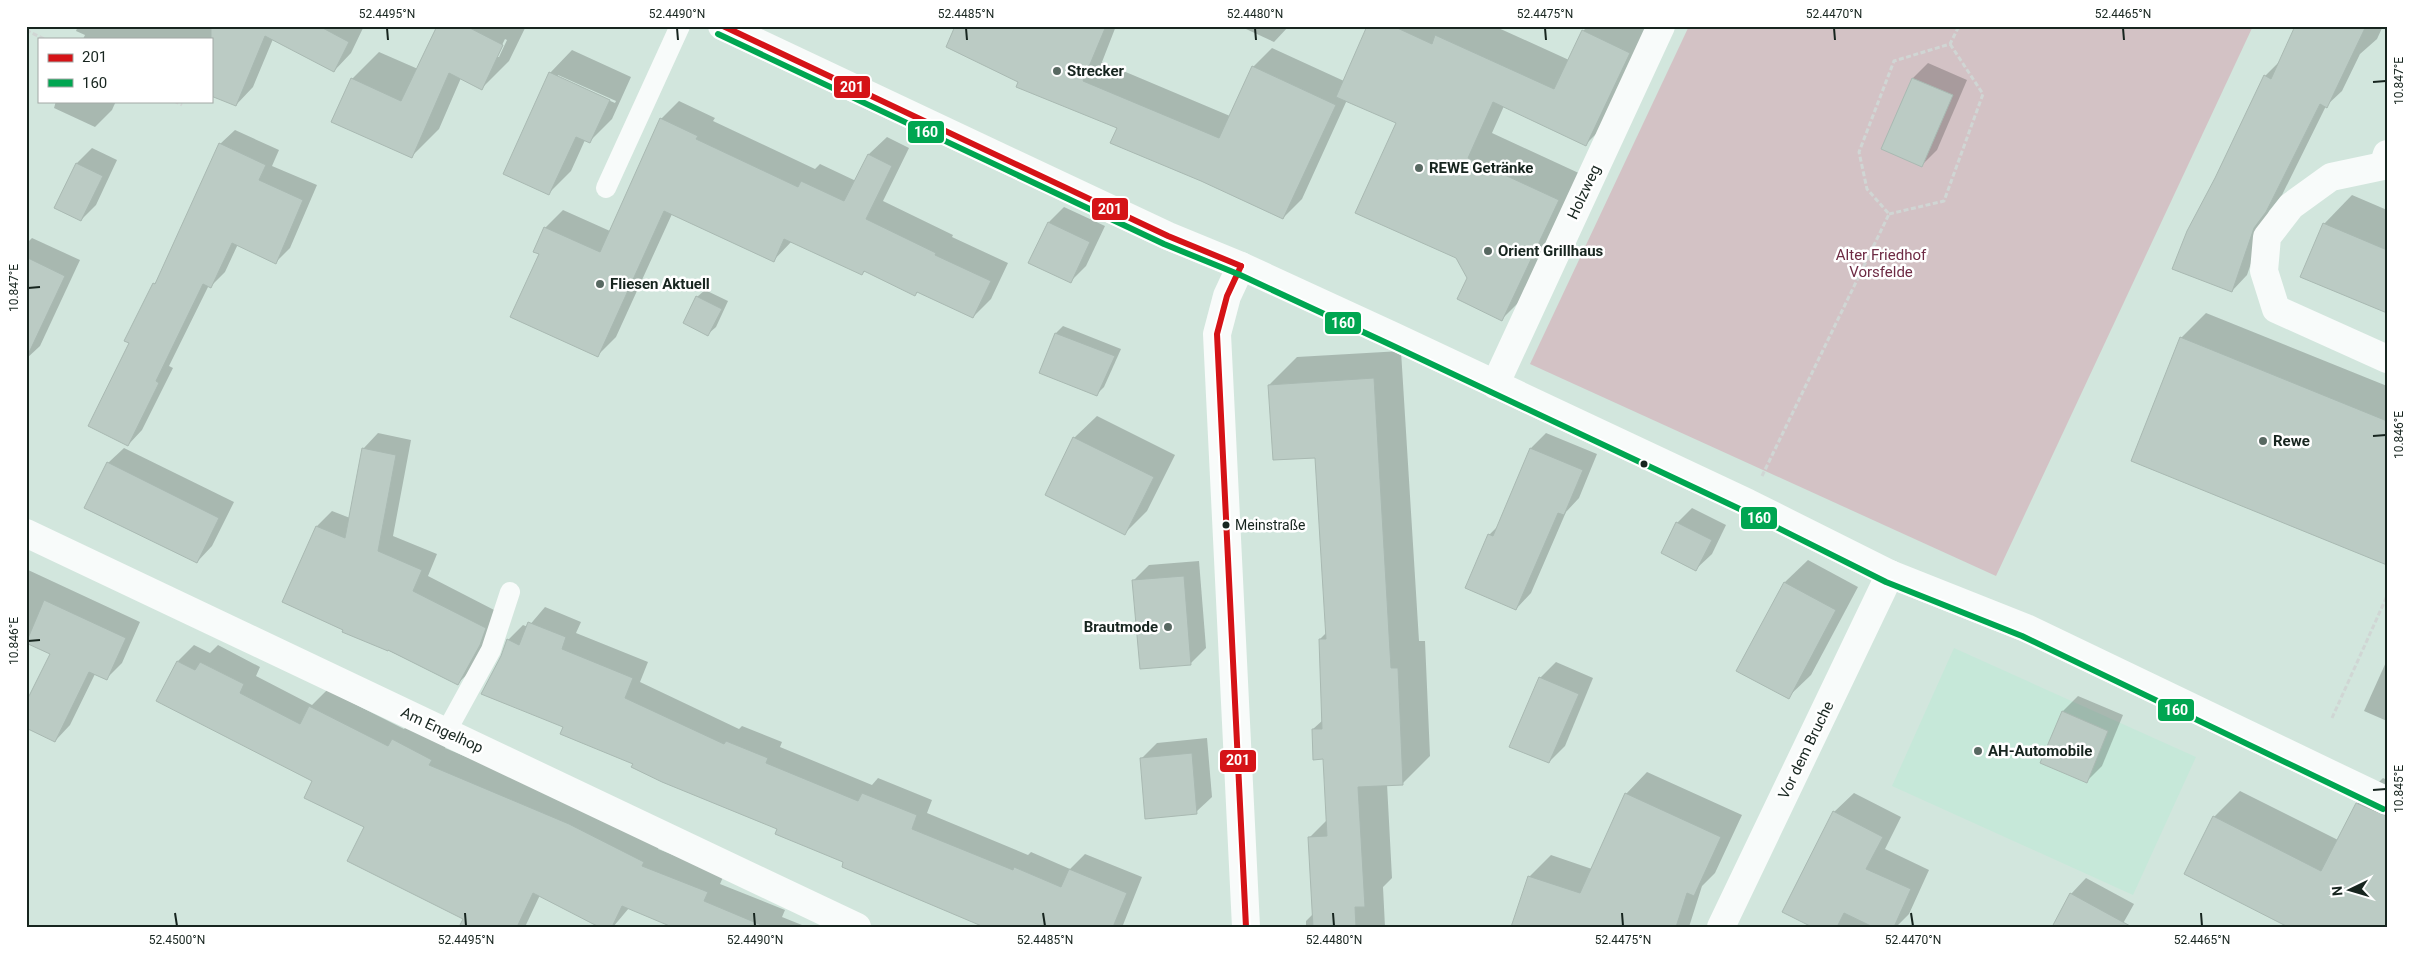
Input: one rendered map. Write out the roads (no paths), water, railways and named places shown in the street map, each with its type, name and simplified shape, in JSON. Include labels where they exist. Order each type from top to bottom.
[{"type":"street","points":[[722,26],[1168,236],[1241,266],[1495,384],[1748,503],[1890,574],[2026,628],[2387,801]]},
{"type":"street","name":"Holzweg","points":[[1495,384],[1661,26]]},
{"type":"street","points":[[2387,154],[2383,166],[2332,177],[2291,206],[2267,237],[2264,270],[2276,309],[2387,359]]},
{"type":"street","points":[[1241,266],[1227,296],[1217,334],[1246,927]]},
{"type":"street","name":"Am Engelhop","points":[[26,532],[857,927]]},
{"type":"street","name":"Vor dem Bruche","points":[[1721,927],[1890,574]]},
{"type":"lane","points":[[606,188],[680,26]]},
{"type":"lane","points":[[446,732],[491,650],[510,592]]},
{"type":"place","name":"Strecker","points":[[1057,71]]},
{"type":"place","name":"REWE Getränke","points":[[1419,168]]},
{"type":"place","name":"Orient Grillhaus","points":[[1488,251]]},
{"type":"place","name":"Fliesen Aktuell","points":[[600,284]]},
{"type":"place","name":"Rewe","points":[[2263,441]]},
{"type":"place","name":"Meinstraße","points":[[1226,525]]},
{"type":"place","name":"Brautmode","points":[[1168,627]]},
{"type":"place","name":"AH-Automobile","points":[[1978,751]]},
{"type":"park label","name":"Alter Friedhof Vorsfelde","points":[[1881,264]]}]
